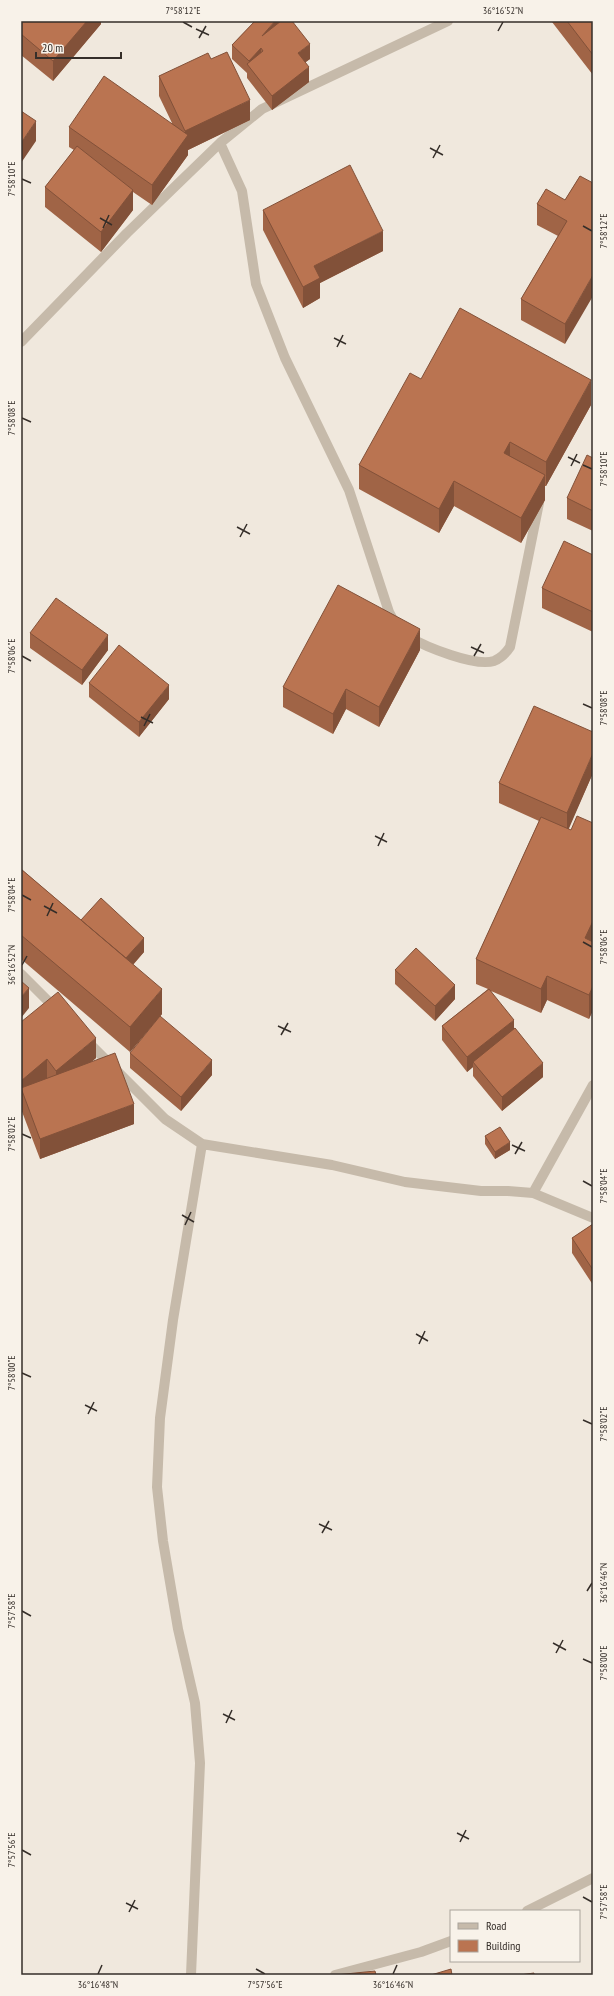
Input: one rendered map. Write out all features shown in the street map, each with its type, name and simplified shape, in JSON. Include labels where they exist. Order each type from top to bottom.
[{"type":"street","points":[[21,342],[127,233],[220,143],[262,109],[448,21]]},
{"type":"street","points":[[220,143],[242,191],[256,284],[285,358],[349,490],[389,612],[396,625],[408,636],[426,647],[477,660],[493,661],[501,657],[510,647],[542,492]]},
{"type":"street","points":[[21,974],[65,1018]]},
{"type":"street","points":[[80,1034],[165,1119],[202,1144],[332,1165],[405,1182],[481,1191],[533,1193],[593,1218]]},
{"type":"street","points":[[533,1193],[593,1086]]},
{"type":"street","points":[[191,1975],[200,1763],[195,1703],[178,1629],[163,1541],[157,1487],[160,1418],[173,1320],[202,1144]]},
{"type":"street","points":[[529,1910],[593,1878]]},
{"type":"street","points":[[336,1975],[421,1952],[450,1941]]},
{"type":"building","points":[[21,21],[87,21],[53,61],[21,34]]},
{"type":"building","points":[[255,21],[275,21],[262,36],[281,21],[292,21],[310,44],[298,53],[309,67],[272,96],[247,64],[263,51],[261,48],[249,61],[232,45]]},
{"type":"building","points":[[567,21],[593,21],[593,55]]},
{"type":"building","points":[[227,52],[250,100],[185,131],[159,76],[208,53],[211,59]]},
{"type":"building","points":[[104,76],[188,135],[152,185],[69,127]]},
{"type":"building","points":[[21,111],[36,121],[21,143]]},
{"type":"building","points":[[77,146],[133,190],[101,232],[45,187]]},
{"type":"building","points":[[350,165],[383,231],[314,266],[320,278],[303,287],[263,210]]},
{"type":"building","points":[[580,176],[593,183],[593,275],[565,324],[521,299],[567,221],[537,204],[546,189],[565,200]]},
{"type":"building","points":[[460,308],[591,380],[546,462],[510,442],[504,453],[545,475],[521,518],[454,481],[439,509],[359,465],[410,373],[421,379]]},
{"type":"building","points":[[587,455],[593,458],[593,511],[567,498]]},
{"type":"building","points":[[564,541],[593,555],[593,612],[542,588]]},
{"type":"building","points":[[338,585],[420,629],[379,707],[346,689],[333,714],[283,687]]},
{"type":"building","points":[[56,598],[108,635],[82,670],[30,633]]},
{"type":"building","points":[[119,645],[169,685],[139,722],[89,683]]},
{"type":"building","points":[[534,706],[593,732],[593,753],[567,813],[499,783]]},
{"type":"building","points":[[577,816],[593,823],[593,921],[585,938],[593,942],[593,986],[589,995],[547,976],[541,989],[476,959],[541,817],[571,830]]},
{"type":"building","points":[[21,869],[162,989],[130,1027],[21,935]]},
{"type":"building","points":[[101,898],[144,938],[126,958],[81,920]]},
{"type":"building","points":[[416,948],[455,985],[435,1006],[395,970]]},
{"type":"building","points":[[21,981],[29,988],[21,997]]},
{"type":"building","points":[[489,989],[514,1020],[467,1057],[442,1026]]},
{"type":"building","points":[[58,992],[96,1038],[56,1071],[47,1059],[21,1081],[21,1022]]},
{"type":"building","points":[[160,1016],[212,1060],[181,1097],[130,1053]]},
{"type":"building","points":[[515,1028],[543,1063],[502,1097],[473,1062]]},
{"type":"building","points":[[115,1053],[134,1104],[40,1139],[21,1088]]},
{"type":"building","points":[[500,1127],[510,1142],[495,1152],[485,1136]]},
{"type":"building","points":[[593,1224],[593,1270],[572,1238]]},
{"type":"building","points":[[451,1969],[452,1975],[431,1975]]},
{"type":"building","points":[[375,1971],[376,1975],[336,1975]]},
{"type":"building","points":[[534,1973],[534,1975],[520,1975]]}]
